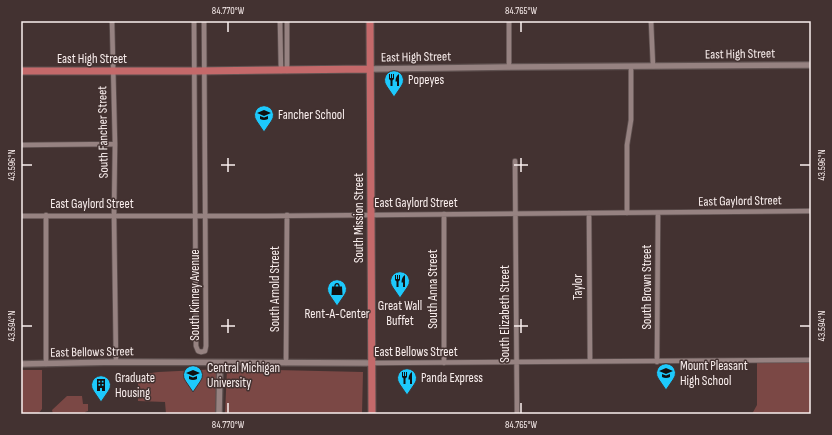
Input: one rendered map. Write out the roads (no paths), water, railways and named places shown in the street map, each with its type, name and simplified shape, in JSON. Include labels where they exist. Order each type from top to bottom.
[{"type":"main road","name":"South Mission Street","points":[[370,21],[372,414]]},
{"type":"main road","name":"East High Street","points":[[21,71],[284,71],[370,69]]},
{"type":"street","name":"South Fancher Street","points":[[112,21],[115,144],[114,215],[116,362]]},
{"type":"street","name":"South Kinney Avenue","points":[[194,21],[196,346],[198,351],[201,352],[205,351],[206,346],[204,21]]},
{"type":"street","points":[[280,21],[284,71]]},
{"type":"street","points":[[284,71],[287,21]]},
{"type":"street","points":[[509,21],[509,67]]},
{"type":"street","points":[[651,21],[653,66]]},
{"type":"street","name":"East High Street","points":[[370,69],[811,65]]},
{"type":"street","points":[[627,213],[627,145],[631,120],[631,67]]},
{"type":"street","points":[[21,145],[115,144]]},
{"type":"street","name":"South Elizabeth Street","points":[[515,161],[517,414]]},
{"type":"street","name":"East Gaylord Street","points":[[21,216],[287,216],[811,211]]},
{"type":"street","name":"Taylor","points":[[589,213],[590,361]]},
{"type":"street","name":"South Brown Street","points":[[657,362],[658,213]]},
{"type":"street","name":"South Anna Street","points":[[444,214],[444,363]]},
{"type":"street","points":[[46,216],[46,364]]},
{"type":"street","name":"South Arnold Street","points":[[286,363],[287,216]]},
{"type":"street","name":"East Bellows Street","points":[[21,364],[116,362],[516,363],[590,361],[657,362],[811,360]]},
{"type":"street","points":[[219,414],[220,363]]},
{"type":"place","name":"Popeyes","points":[[394,97]]},
{"type":"place","name":"Fancher School","points":[[264,132]]},
{"type":"place","name":"Great Wall Buffet","points":[[400,298]]},
{"type":"place","name":"Rent-A-Center","points":[[337,306]]},
{"type":"place","name":"Mount Pleasant High School","points":[[666,390]]},
{"type":"place","name":"Central Michigan University","points":[[193,392]]},
{"type":"place","name":"Panda Express","points":[[407,395]]},
{"type":"place","name":"Graduate Housing","points":[[101,402]]}]
